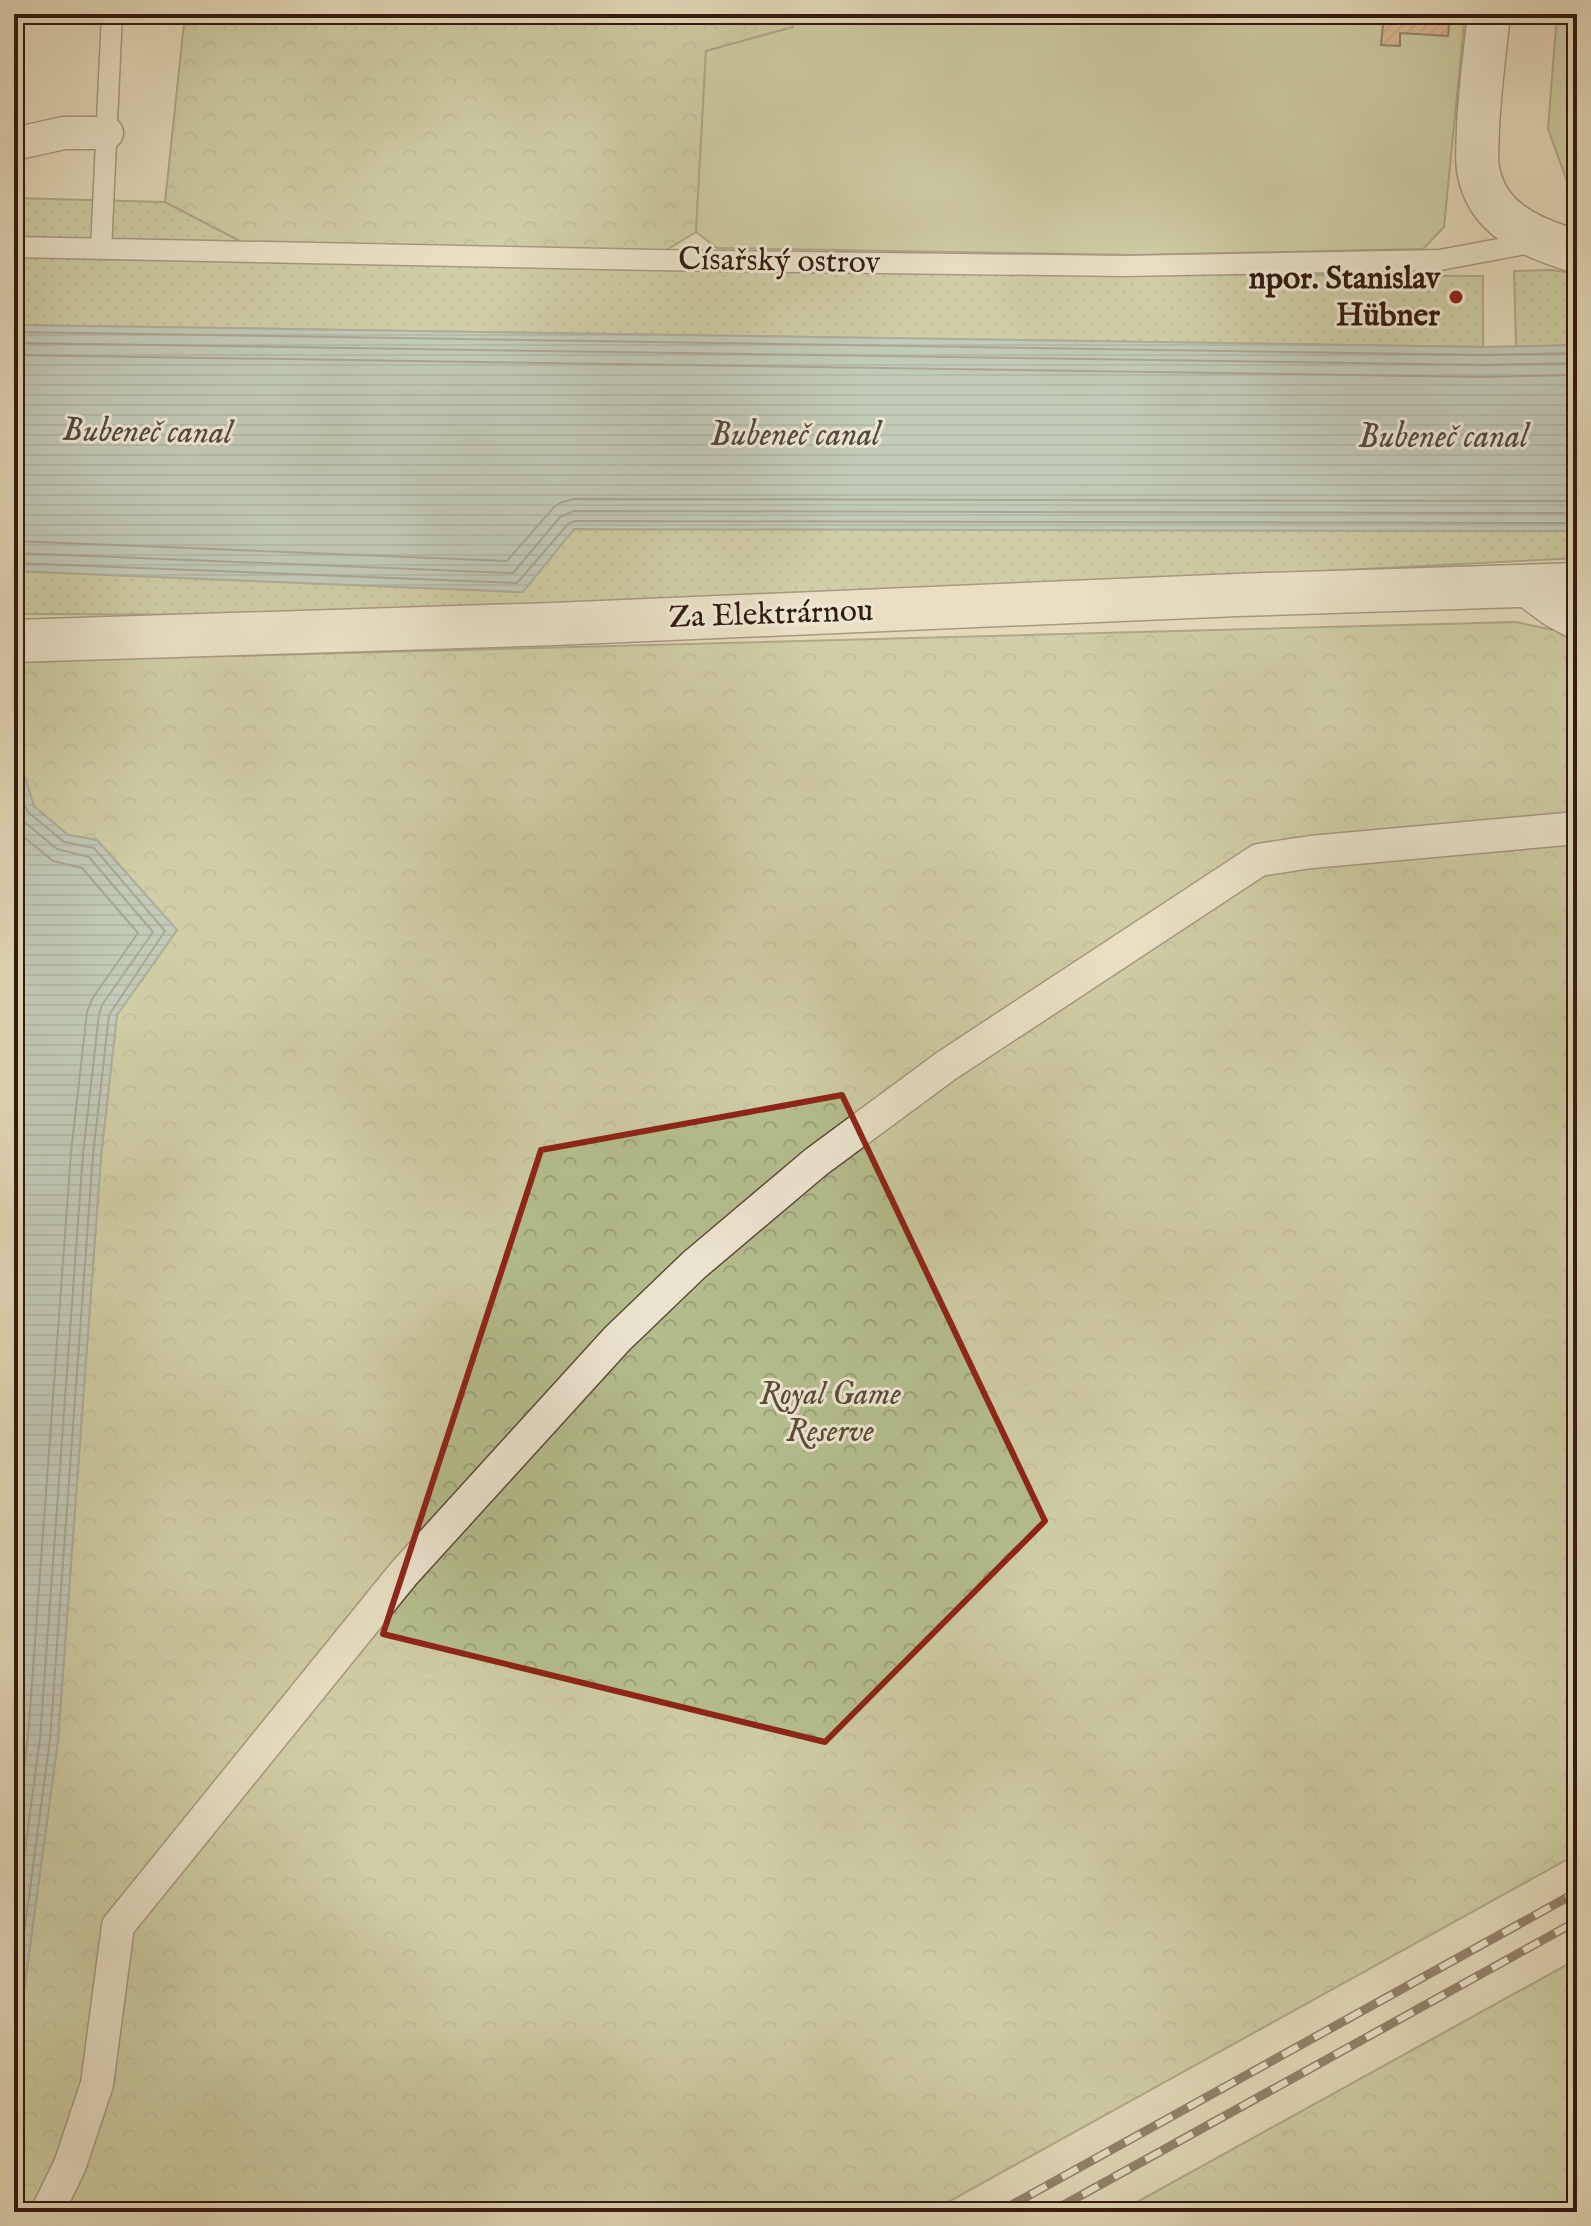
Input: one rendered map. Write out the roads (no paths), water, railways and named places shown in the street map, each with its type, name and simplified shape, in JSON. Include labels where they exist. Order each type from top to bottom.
[{"type":"street","name":"Císařský ostrov","points":[[1489,14],[1480,97],[1477,153],[1480,177],[1498,212],[1511,222],[1565,243]]},
{"type":"street","points":[[14,144],[64,133],[107,133]]},
{"type":"street","name":"Za Elektrárnou","points":[[14,641],[554,624],[1577,584]]},
{"type":"street","points":[[1528,586],[1577,618]]},
{"type":"street","points":[[47,2212],[70,2165],[97,2084],[118,1926],[404,1573],[617,1339],[694,1265],[816,1162],[946,1066],[1259,860],[1311,852],[1577,828]]},
{"type":"lane","points":[[101,249],[112,15]]},
{"type":"lane","name":"Císařský ostrov","points":[[14,247],[1125,266],[1440,260],[1565,243]]},
{"type":"water","name":"Bubeneč canal","points":[[14,325],[1483,347],[1577,345],[1577,531],[574,529],[523,592],[14,571]]},
{"type":"water","points":[[14,772],[24,774],[34,806],[68,835],[97,840],[177,930],[117,1015],[101,1156],[58,1740],[14,2064]]},
{"type":"railway","points":[[999,2212],[1577,1892]]},
{"type":"railway","points":[[1051,2212],[1577,1921]]},
{"type":"place","name":"npor. Stanislav Hübner","points":[[1456,297]]},
{"type":"park label","name":"Royal Game Reserve","points":[[830,1414]]}]
